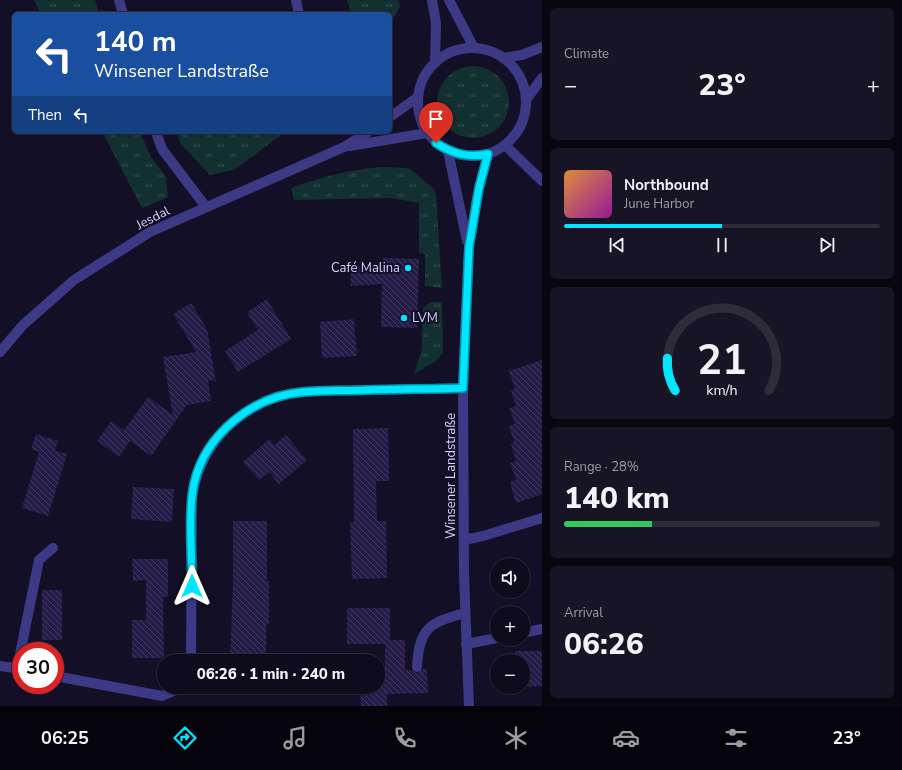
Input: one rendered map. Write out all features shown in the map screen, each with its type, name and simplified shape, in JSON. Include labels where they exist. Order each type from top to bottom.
[{"type":"street","points":[[120,0],[123,12]]},
{"type":"street","points":[[296,0],[299,12]]},
{"type":"street","points":[[432,0],[436,23],[435,63]]},
{"type":"street","points":[[449,0],[474,48]]},
{"type":"street","points":[[503,58],[522,54],[542,47]]},
{"type":"street","points":[[474,48],[484,50],[503,58],[514,69],[523,83],[526,100],[524,117],[519,127],[505,145],[488,154],[474,157],[461,155],[436,143],[427,133],[420,116],[418,97],[421,84],[435,63],[447,54],[460,49],[474,48]]},
{"type":"street","points":[[526,100],[542,78]]},
{"type":"street","points":[[392,116],[418,97]]},
{"type":"street","name":"Jesdal","points":[[344,147],[427,133]]},
{"type":"street","points":[[157,134],[162,150],[206,207]]},
{"type":"street","name":"Jesdal","points":[[0,352],[23,325],[74,280],[150,232],[344,147],[365,134]]},
{"type":"street","points":[[505,145],[542,181]]},
{"type":"street","name":"Winsener Landstraße","points":[[448,150],[469,247]]},
{"type":"street","name":"Winsener Landstraße","points":[[469,706],[465,613],[463,388],[469,247],[479,188],[488,154]]},
{"type":"street","points":[[191,654],[193,490],[203,458],[217,438],[230,425],[263,402],[302,392],[463,388]]},
{"type":"street","points":[[464,540],[483,536],[542,518]]},
{"type":"street","points":[[24,642],[39,560],[53,548]]},
{"type":"street","points":[[417,667],[418,646],[424,633],[441,621],[465,613]]},
{"type":"street","points":[[530,632],[542,629]]},
{"type":"street","points":[[466,644],[490,639]]},
{"type":"street","points":[[0,666],[12,668]]},
{"type":"street","points":[[64,678],[162,696],[167,694]]},
{"type":"green space","points":[[34,0],[95,0],[98,12],[40,12]]},
{"type":"green space","points":[[347,0],[398,0],[400,6],[392,22],[392,12],[350,12]]},
{"type":"green space","points":[[473,66],[493,72],[503,82],[509,102],[503,122],[493,132],[473,138],[453,132],[443,122],[437,102],[443,82],[453,72]]},
{"type":"green space","points":[[103,134],[141,134],[151,157],[166,177],[168,197],[142,208]]},
{"type":"green space","points":[[177,134],[282,134],[234,170],[210,175],[181,144]]},
{"type":"green space","points":[[381,167],[409,168],[434,189],[436,194],[442,288],[425,286],[425,254],[419,253],[419,203],[391,198],[294,200],[291,188],[335,174]]},
{"type":"green space","points":[[430,302],[442,302],[443,353],[436,361],[414,374],[422,349],[423,308]]},
{"type":"building","points":[[383,258],[419,259],[417,328],[381,327],[382,284],[351,286],[350,268],[383,266]]},
{"type":"building","points":[[267,299],[291,339],[238,372],[225,351],[258,330],[247,312]]},
{"type":"building","points":[[191,303],[207,329],[216,383],[213,380],[208,381],[211,401],[187,405],[151,456],[130,441],[119,457],[97,441],[111,421],[124,430],[148,397],[173,415],[163,357],[196,352],[173,314]]},
{"type":"building","points":[[354,319],[357,356],[322,358],[320,322]]},
{"type":"building","points":[[542,360],[542,494],[516,503],[510,482],[516,480],[510,463],[516,461],[511,444],[514,443],[509,426],[515,424],[509,408],[516,406],[511,390],[515,389],[509,371]]},
{"type":"building","points":[[388,428],[389,481],[376,481],[377,521],[386,521],[387,578],[352,579],[350,522],[354,522],[353,429]]},
{"type":"building","points":[[36,434],[58,441],[55,451],[67,454],[48,516],[22,508],[39,452],[31,449]]},
{"type":"building","points":[[286,435],[307,460],[279,484],[269,472],[259,480],[243,462],[269,439],[274,445]]},
{"type":"building","points":[[133,487],[174,489],[172,522],[131,519]]},
{"type":"building","points":[[233,521],[267,521],[269,624],[266,624],[266,654],[230,654],[233,581]]},
{"type":"building","points":[[132,559],[168,559],[168,597],[163,597],[164,654],[157,654],[157,658],[132,658],[132,620],[146,620],[146,580],[133,581]]},
{"type":"building","points":[[42,590],[62,590],[62,640],[42,640]]},
{"type":"building","points":[[347,608],[390,608],[390,640],[405,640],[405,670],[411,670],[417,673],[423,669],[427,669],[428,693],[387,694],[387,706],[361,706],[360,694],[385,694],[385,644],[347,644]]},
{"type":"building","points":[[515,651],[542,651],[542,686],[530,687],[530,654],[515,654]]},
{"type":"place","name":"Café Malina","points":[[408,268]]},
{"type":"place","name":"LVM","points":[[404,318]]},
{"type":"route","points":[[192,586],[192,497],[194,484],[203,458],[217,438],[245,412],[263,402],[285,395],[302,392],[463,388],[469,247],[479,188],[488,154],[474,157],[461,155],[436,143]]}]
